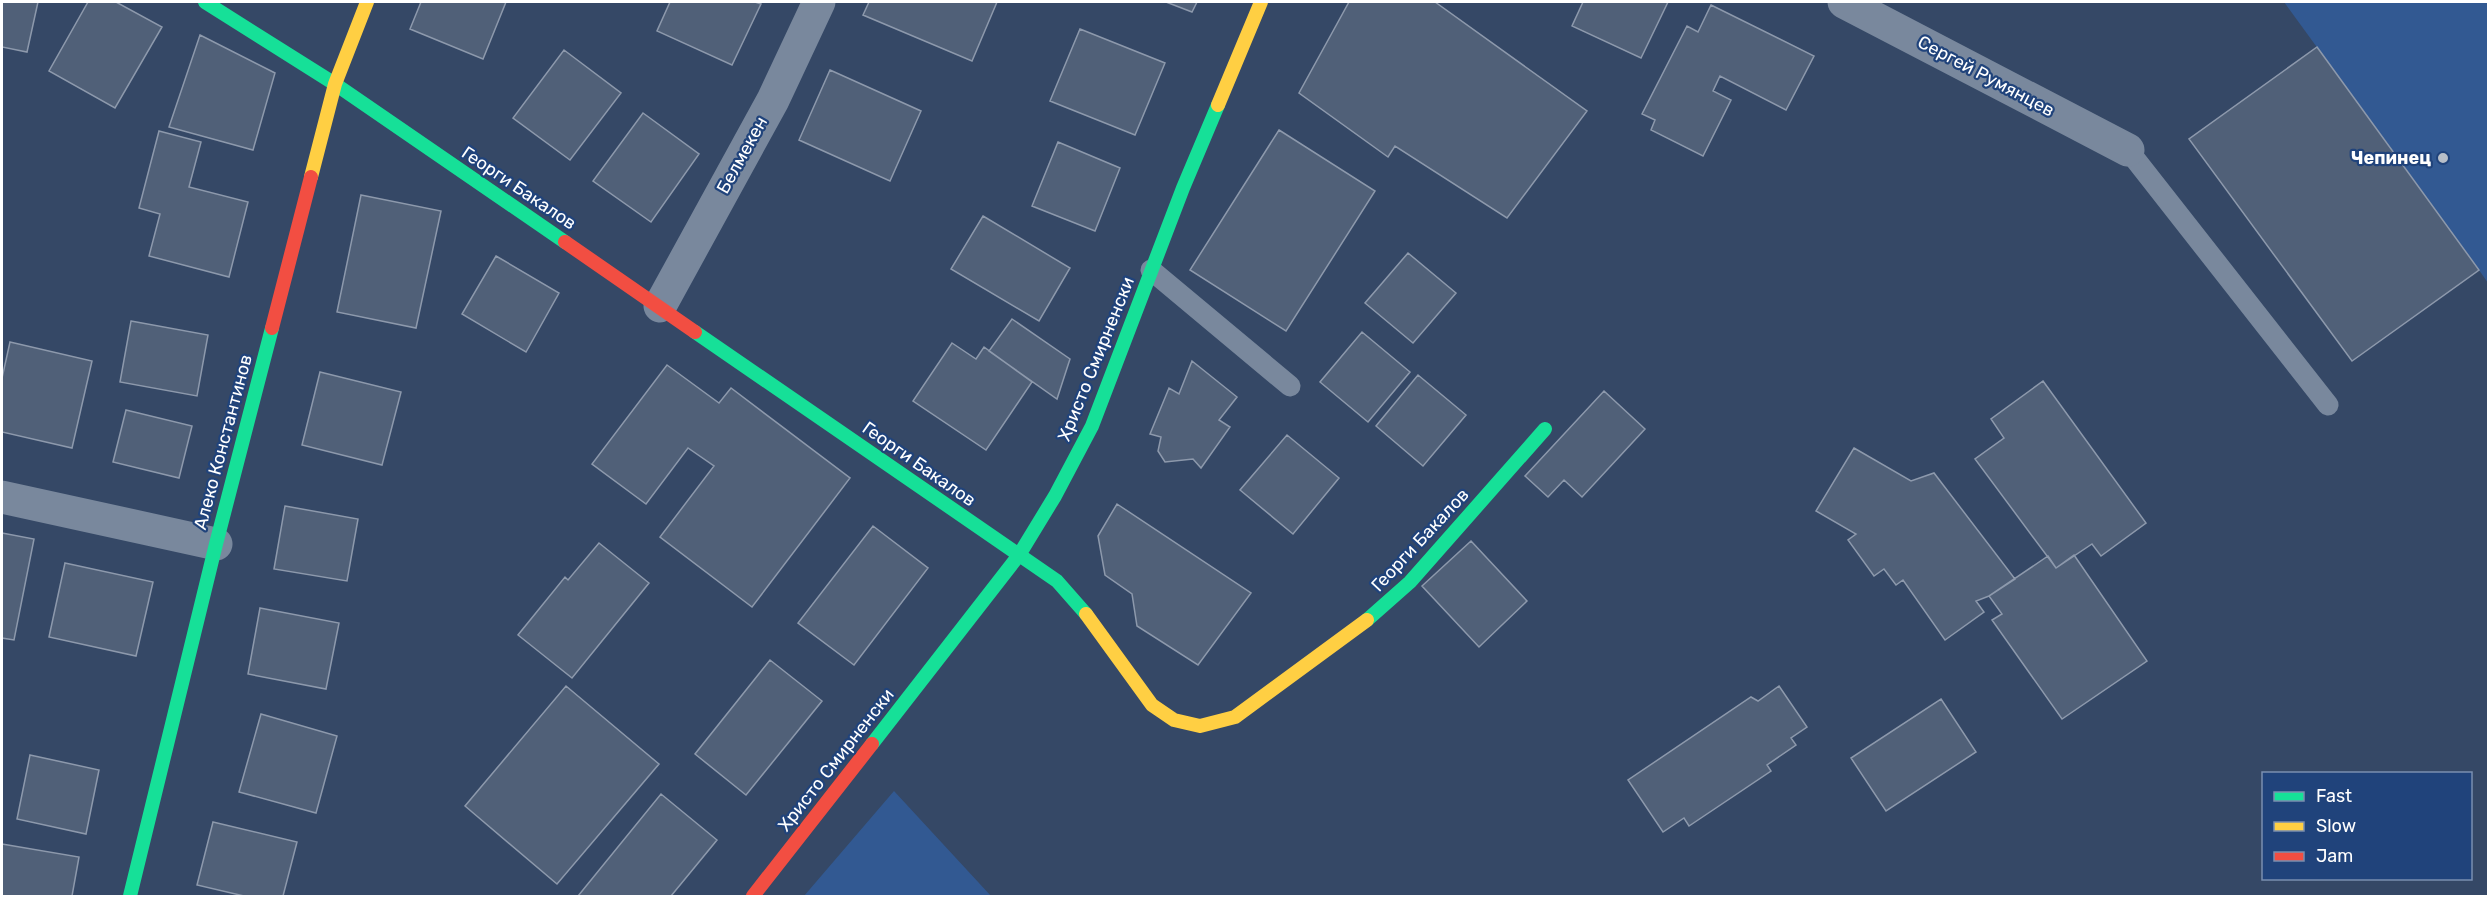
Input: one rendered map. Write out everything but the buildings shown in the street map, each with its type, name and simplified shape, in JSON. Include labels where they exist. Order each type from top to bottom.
[{"type":"street","name":"Георги Бакалов","points":[[205,2],[335,84],[1057,581],[1096,626],[1152,705],[1174,720],[1200,726],[1235,717],[1359,627],[1410,582],[1545,429]]},
{"type":"street","name":"Алеко Константинов","points":[[130,897],[216,544],[335,84],[367,2]]},
{"type":"street","name":"Белмекен","points":[[660,306],[773,100],[819,2]]},
{"type":"street","name":"Христо Смирненски","points":[[753,897],[1019,555],[1055,496],[1092,426],[1151,270],[1261,2]]},
{"type":"street","name":"Сергей Румянцев","points":[[1844,2],[2128,150]]},
{"type":"street","points":[[2,497],[216,544]]},
{"type":"lane","points":[[2128,150],[2328,405]]},
{"type":"lane","points":[[1151,270],[1290,386]]},
{"type":"shaded area","name":"Чепинец","points":[[2284,2],[2488,2],[2488,283],[2479,270]]},
{"type":"shaded area","points":[[894,791],[991,896],[804,896]]},
{"type":"traffic: fast","points":[[205,2],[335,84],[565,242]]},
{"type":"traffic: fast","points":[[872,744],[1019,555],[1055,496],[1092,426],[1183,188],[1218,105]]},
{"type":"traffic: fast","points":[[130,896],[216,544],[272,328]]},
{"type":"traffic: fast","points":[[695,332],[1057,581],[1086,614]]},
{"type":"traffic: fast","points":[[1367,620],[1410,582],[1545,429]]},
{"type":"traffic: slow","points":[[311,177],[335,84],[367,2]]},
{"type":"traffic: slow","points":[[1218,105],[1261,2]]},
{"type":"traffic: slow","points":[[1086,614],[1152,705],[1174,720],[1200,726],[1235,717],[1367,620]]},
{"type":"traffic: jam","points":[[272,328],[311,177]]},
{"type":"traffic: jam","points":[[565,242],[695,332]]},
{"type":"traffic: jam","points":[[753,896],[872,744]]},
{"type":"place","name":"Чепинец","points":[[2443,158]]}]
